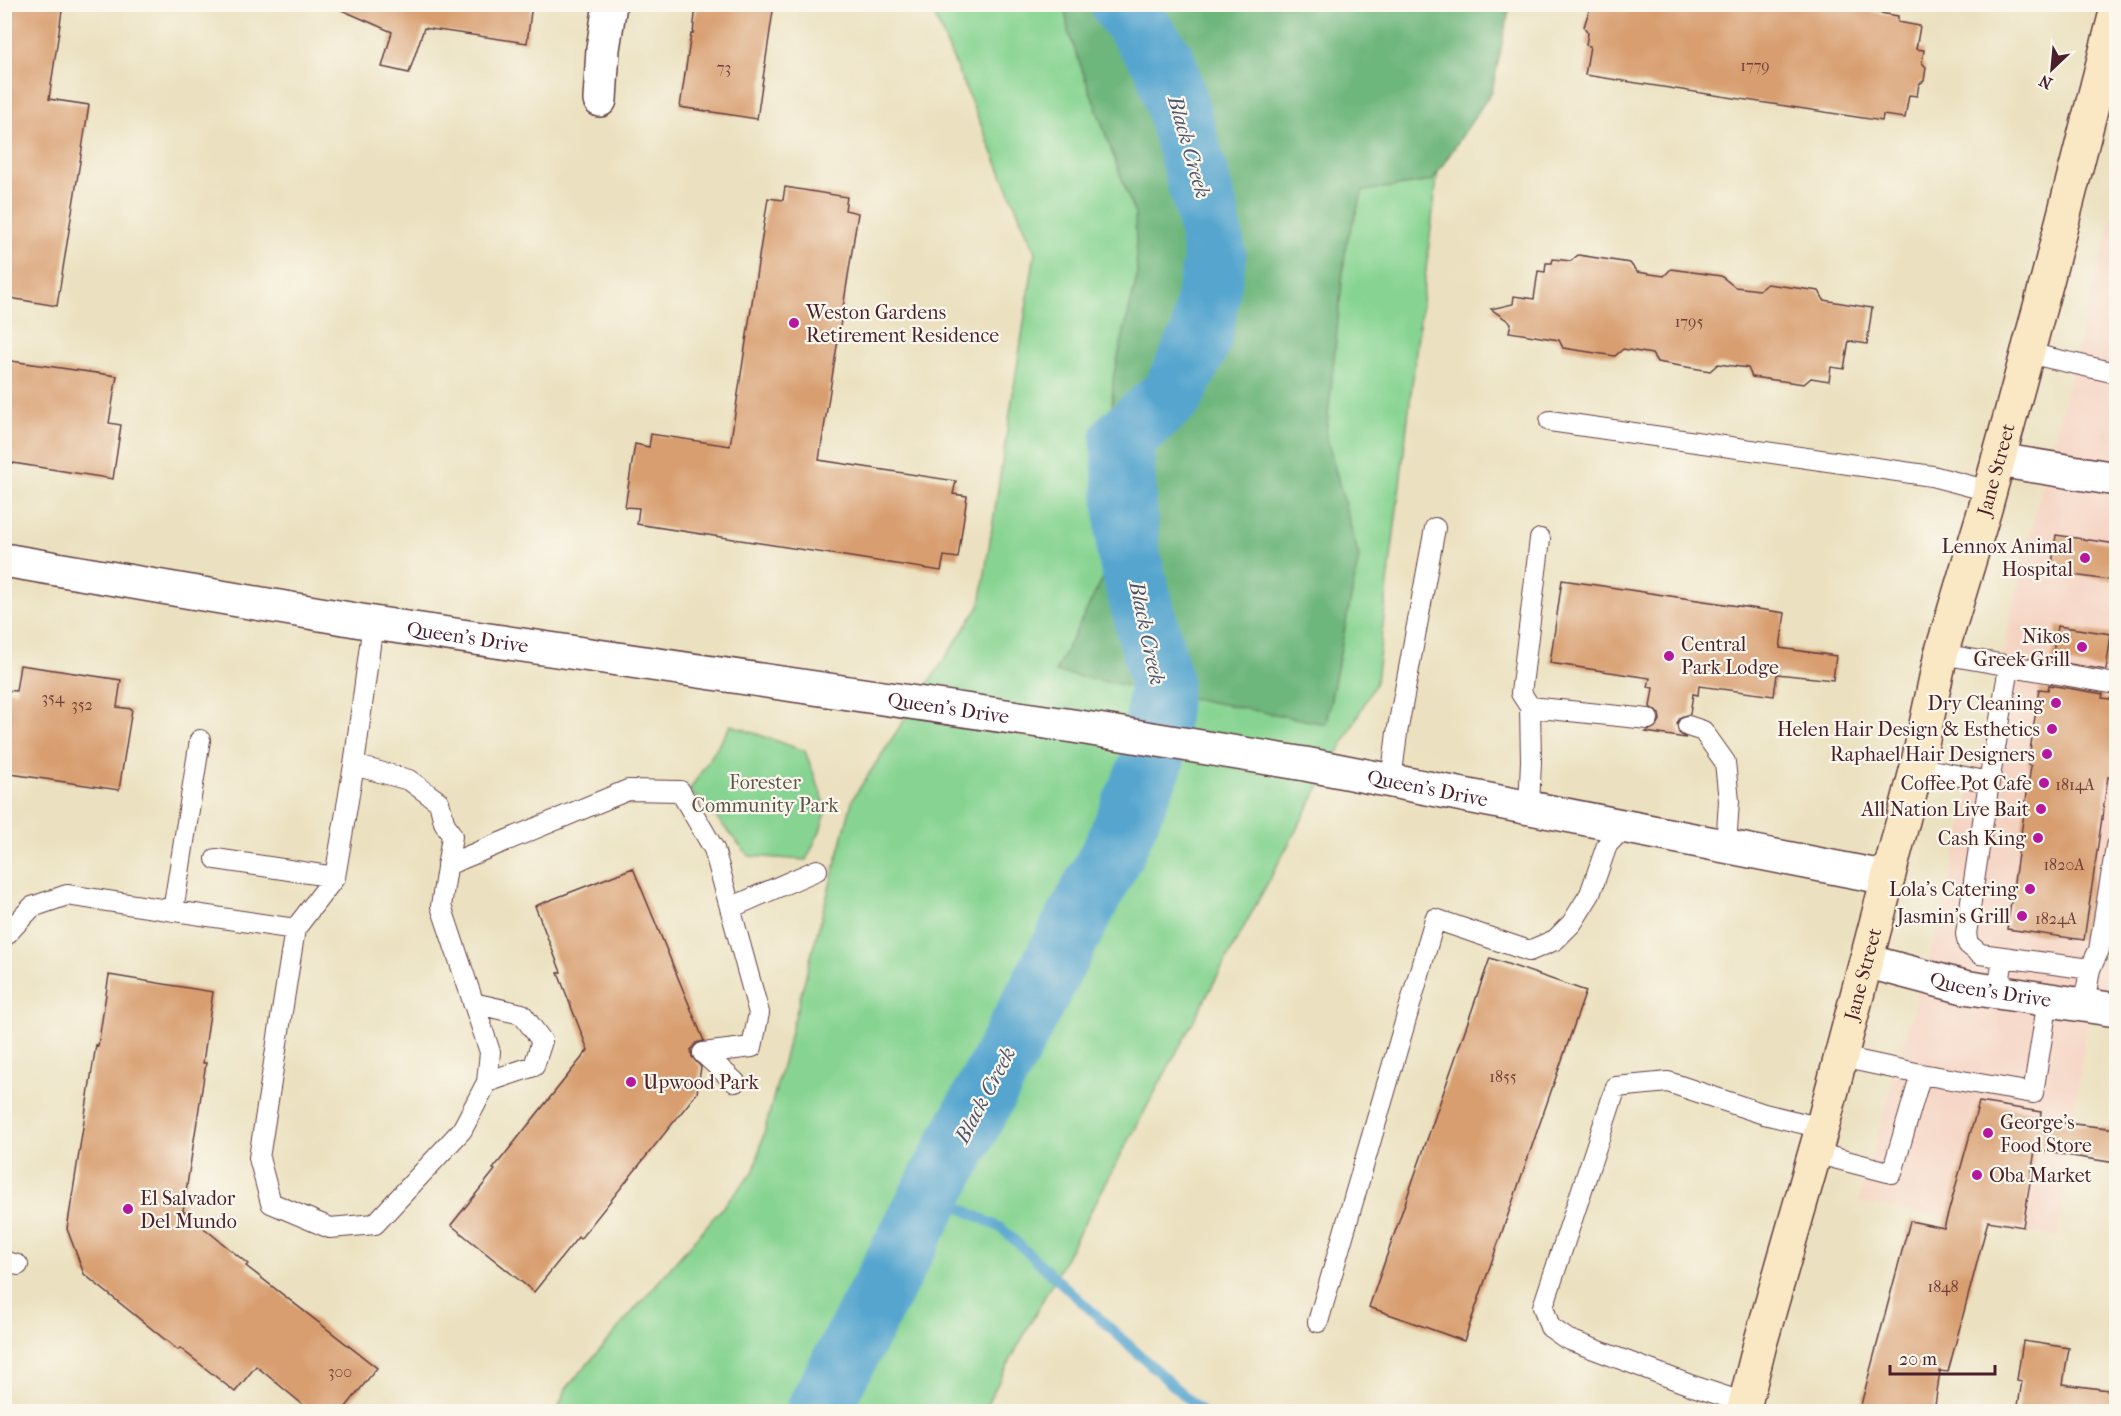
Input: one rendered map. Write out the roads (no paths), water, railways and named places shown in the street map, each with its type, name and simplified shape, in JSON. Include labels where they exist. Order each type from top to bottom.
[{"type":"main road","name":"Jane Street","points":[[1744,1407],[1819,1141],[1917,767],[1941,654],[1985,509],[2116,12]]},
{"type":"street","points":[[600,100],[603,49],[610,4]]},
{"type":"street","points":[[1998,460],[2116,479]]},
{"type":"street","name":"Queen's Drive","points":[[4,560],[373,623],[1073,726],[1305,764],[1888,878]]},
{"type":"street","name":"Queen's Drive","points":[[1866,961],[1964,987],[2116,1010]]},
{"type":"lane","points":[[2027,353],[2116,373]]},
{"type":"lane","points":[[1550,421],[1932,476],[1989,491]]},
{"type":"lane","points":[[1390,781],[1435,528]]},
{"type":"lane","points":[[1528,807],[1531,761],[1530,707],[1521,693],[1540,539]]},
{"type":"lane","points":[[354,765],[409,780],[439,802],[444,822],[452,836],[441,906],[490,1052],[487,1082],[462,1130],[375,1224],[330,1228],[272,1203],[259,1158],[295,929],[335,877],[354,765],[373,623]]},
{"type":"lane","points":[[1941,654],[2009,668],[2116,684]]},
{"type":"lane","points":[[2009,668],[1966,934],[1968,944],[1980,954],[2090,969]]},
{"type":"lane","points":[[1530,707],[1648,719]]},
{"type":"lane","points":[[1688,726],[1703,730],[1725,762],[1729,801],[1726,846]]},
{"type":"lane","points":[[173,911],[200,740]]},
{"type":"lane","points":[[1917,767],[1989,782]]},
{"type":"lane","points":[[447,865],[628,790],[680,791],[714,849],[759,1013],[752,1047],[703,1053],[735,1083]]},
{"type":"lane","points":[[1318,1322],[1435,919],[1529,951],[1555,940],[1572,923],[1590,894],[1607,845],[1624,827]]},
{"type":"lane","points":[[2084,1006],[2090,969],[2099,950],[2116,846]]},
{"type":"lane","points":[[216,859],[335,877]]},
{"type":"lane","points":[[730,908],[817,870]]},
{"type":"lane","points":[[4,937],[32,907],[67,895],[295,929]]},
{"type":"lane","points":[[1998,992],[2003,957]]},
{"type":"lane","points":[[1841,1057],[2033,1093],[2048,1000]]},
{"type":"lane","points":[[473,1003],[522,1014],[542,1041],[534,1066],[487,1082]]},
{"type":"lane","points":[[1744,1407],[1568,1339],[1550,1327],[1543,1307],[1616,1087],[1668,1082],[1764,1114],[1893,1173],[1922,1074]]},
{"type":"waterway","name":"Black Creek","points":[[817,1412],[1115,848],[1153,760],[1161,680],[1128,552],[1122,439],[1173,394],[1201,337],[1215,256],[1208,216],[1165,63],[1122,4]]},
{"type":"waterway","points":[[932,1194],[1001,1228],[1202,1412]]},
{"type":"place","name":"Weston Gardens Retirement Residence","points":[[794,323]]},
{"type":"place","name":"Lennox Animal Hospital","points":[[2085,558]]},
{"type":"place","name":"Nikos Greek Grill","points":[[2082,647]]},
{"type":"place","name":"Central Park Lodge","points":[[1669,656]]},
{"type":"place","name":"Dry Cleaning","points":[[2056,703]]},
{"type":"place","name":"Helen Hair Design & Esthetics","points":[[2052,729]]},
{"type":"place","name":"Raphael Hair Designers","points":[[2047,754]]},
{"type":"place","name":"Coffee Pot Cafe","points":[[2044,783]]},
{"type":"place","name":"All Nation Live Bait","points":[[2041,809]]},
{"type":"place","name":"Cash King","points":[[2038,838]]},
{"type":"place","name":"Lola's Catering","points":[[2030,889]]},
{"type":"place","name":"Jasmin's Grill","points":[[2022,916]]},
{"type":"place","name":"Upwood Park","points":[[631,1082]]},
{"type":"place","name":"George's Food Store","points":[[1988,1133]]},
{"type":"place","name":"Oba Market","points":[[1977,1175]]},
{"type":"place","name":"El Salvador Del Mundo","points":[[128,1209]]},
{"type":"park label","name":"Forester Community Park","points":[[765,794]]}]
